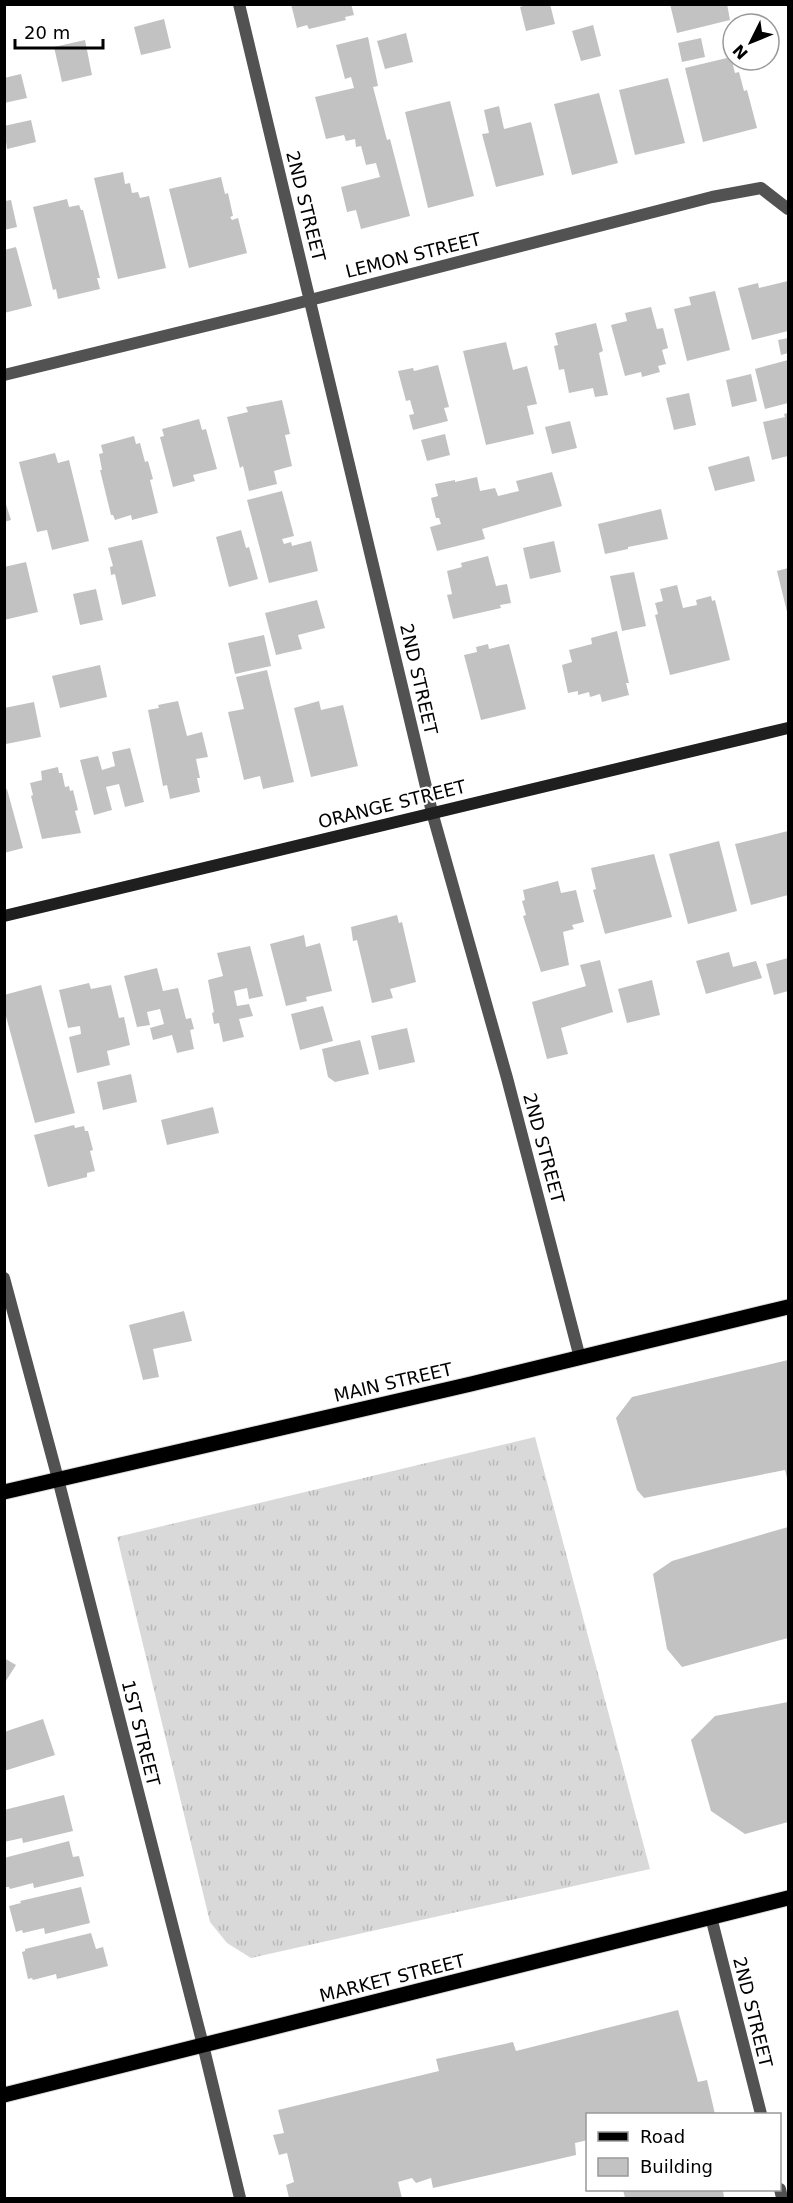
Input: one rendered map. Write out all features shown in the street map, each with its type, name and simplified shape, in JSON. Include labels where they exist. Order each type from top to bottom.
[{"type":"main road","name":"MAIN STREET","points":[[4,1492],[789,1307]]},
{"type":"main road","name":"MARKET STREET","points":[[4,2095],[789,1899]]},
{"type":"street","name":"2ND STREET","points":[[239,4],[432,813],[507,1078],[580,1358]]},
{"type":"street","name":"LEMON STREET","points":[[4,375],[310,300],[712,197],[761,188],[789,209]]},
{"type":"street","name":"ORANGE STREET","points":[[4,916],[789,728]]},
{"type":"street","name":"1ST STREET","points":[[4,1278],[58,1479],[203,2045],[240,2199]]},
{"type":"street","name":"2ND STREET","points":[[711,1917],[760,2113]]},
{"type":"green space","points":[[535,1437],[650,1869],[251,1958],[227,1943],[210,1922],[117,1537]]},
{"type":"building","points":[[291,4],[351,4],[354,15],[345,17],[346,20],[309,29],[307,25],[297,28]]},
{"type":"building","points":[[528,4],[550,4],[555,24],[526,31],[520,7]]},
{"type":"building","points":[[670,4],[727,4],[728,12],[721,12],[721,22],[677,33]]},
{"type":"building","points":[[164,19],[171,48],[141,55],[134,27]]},
{"type":"building","points":[[593,25],[601,56],[581,61],[572,31]]},
{"type":"building","points":[[406,33],[413,62],[385,69],[377,41]]},
{"type":"building","points":[[368,37],[378,86],[373,87],[387,140],[390,139],[410,216],[361,229],[356,210],[347,212],[341,187],[380,177],[376,163],[366,165],[361,146],[356,147],[355,139],[346,141],[344,135],[326,139],[315,97],[354,88],[351,77],[345,79],[336,45]]},
{"type":"building","points":[[701,38],[705,57],[682,62],[678,43]]},
{"type":"building","points":[[85,40],[92,75],[62,82],[54,47]]},
{"type":"building","points":[[721,59],[721,72],[739,72],[744,91],[747,90],[757,128],[703,142],[685,68]]},
{"type":"building","points":[[21,74],[27,98],[4,103],[4,78]]},
{"type":"building","points":[[668,78],[685,143],[635,155],[619,90]]},
{"type":"building","points":[[599,93],[618,163],[572,175],[554,104]]},
{"type":"building","points":[[450,101],[474,196],[428,208],[405,112]]},
{"type":"building","points":[[499,106],[504,129],[531,122],[544,175],[496,187],[482,134],[489,133],[484,110]]},
{"type":"building","points":[[31,120],[36,142],[7,149],[4,126]]},
{"type":"building","points":[[123,172],[125,184],[130,183],[132,193],[138,192],[140,198],[149,196],[166,268],[118,279],[94,178]]},
{"type":"building","points":[[221,177],[225,194],[228,193],[233,216],[230,217],[232,220],[238,218],[247,253],[189,268],[169,189]]},
{"type":"building","points":[[67,199],[69,207],[79,205],[83,210],[100,278],[97,278],[100,289],[58,299],[56,289],[53,290],[33,207]]},
{"type":"building","points":[[11,200],[17,227],[4,230],[4,201]]},
{"type":"building","points":[[16,247],[32,306],[4,313],[4,250]]},
{"type":"building","points":[[788,281],[788,331],[752,340],[738,288],[758,283],[759,288]]},
{"type":"building","points":[[715,291],[730,350],[687,361],[674,309],[691,305],[689,297]]},
{"type":"building","points":[[651,307],[657,329],[663,328],[668,348],[662,350],[666,364],[658,366],[660,372],[642,377],[641,372],[625,376],[611,325],[627,321],[625,313]]},
{"type":"building","points":[[596,323],[603,351],[599,353],[608,395],[595,397],[593,388],[569,393],[564,369],[559,370],[554,346],[558,345],[555,333]]},
{"type":"building","points":[[788,338],[788,353],[781,355],[778,340]]},
{"type":"building","points":[[506,342],[513,370],[527,366],[537,404],[527,406],[534,434],[486,445],[463,351]]},
{"type":"building","points":[[788,360],[788,403],[765,409],[755,369]]},
{"type":"building","points":[[438,365],[449,407],[444,408],[448,421],[413,430],[409,415],[414,414],[410,400],[406,401],[398,371],[413,368],[414,371]]},
{"type":"building","points":[[751,374],[757,401],[732,407],[726,380]]},
{"type":"building","points":[[689,393],[696,425],[674,430],[666,398]]},
{"type":"building","points":[[282,400],[290,434],[285,435],[292,466],[274,471],[277,484],[249,491],[243,466],[240,468],[227,417],[248,412],[246,407]]},
{"type":"building","points":[[788,413],[788,456],[772,460],[763,422],[785,417],[784,414]]},
{"type":"building","points":[[199,419],[202,430],[206,429],[217,469],[193,475],[195,481],[173,487],[160,437],[164,436],[162,429]]},
{"type":"building","points":[[570,421],[577,448],[552,454],[545,427]]},
{"type":"building","points":[[445,434],[450,455],[427,461],[421,440]]},
{"type":"building","points":[[134,436],[136,444],[140,443],[145,462],[148,461],[158,513],[132,520],[131,515],[115,520],[111,515],[100,470],[102,470],[99,454],[103,453],[101,445]]},
{"type":"building","points":[[55,453],[58,463],[69,460],[89,541],[52,550],[47,530],[37,532],[19,462]]},
{"type":"building","points":[[749,456],[755,481],[715,491],[708,467]]},
{"type":"building","points":[[552,472],[562,506],[482,529],[485,539],[437,551],[430,527],[441,524],[439,518],[436,518],[431,498],[438,496],[435,484],[477,477],[480,491],[495,488],[498,496],[519,491],[516,481]]},
{"type":"building","points":[[282,491],[294,536],[282,539],[284,544],[291,542],[292,546],[311,541],[318,571],[269,583],[247,500]]},
{"type":"building","points":[[4,498],[11,520],[4,522]]},
{"type":"building","points":[[661,509],[668,539],[605,554],[598,524]]},
{"type":"building","points":[[241,530],[246,548],[249,547],[258,579],[229,587],[216,537]]},
{"type":"building","points":[[142,540],[156,596],[122,605],[115,574],[111,575],[110,567],[113,566],[108,548]]},
{"type":"building","points":[[554,541],[561,572],[530,579],[523,548]]},
{"type":"building","points":[[488,556],[496,586],[507,584],[511,603],[500,605],[501,608],[453,619],[447,595],[452,594],[447,571],[462,567],[461,563]]},
{"type":"building","points":[[26,562],[38,612],[4,620],[4,567]]},
{"type":"building","points":[[788,568],[788,616],[777,571]]},
{"type":"building","points":[[634,572],[646,626],[622,631],[610,576]]},
{"type":"building","points":[[677,585],[683,608],[697,605],[696,600],[711,596],[712,601],[715,600],[730,660],[670,675],[655,615],[658,614],[655,603],[663,601],[660,589]]},
{"type":"building","points":[[96,589],[103,620],[80,625],[73,594]]},
{"type":"building","points":[[317,600],[325,628],[298,635],[302,649],[276,655],[265,613]]},
{"type":"building","points":[[617,631],[629,683],[626,683],[629,695],[602,702],[600,694],[590,697],[589,692],[578,695],[578,691],[568,693],[562,665],[572,662],[569,650],[592,644],[591,638]]},
{"type":"building","points":[[264,635],[271,666],[235,674],[228,643]]},
{"type":"building","points":[[488,644],[489,649],[509,644],[526,709],[481,720],[464,655],[477,652],[476,647]]},
{"type":"building","points":[[100,665],[107,697],[60,708],[52,676]]},
{"type":"building","points":[[267,670],[294,782],[263,789],[260,776],[244,780],[228,712],[244,709],[236,677]]},
{"type":"building","points":[[178,701],[187,736],[202,732],[208,757],[196,759],[200,792],[170,799],[167,785],[163,786],[148,710],[159,708],[158,705]]},
{"type":"building","points":[[319,701],[321,710],[343,705],[358,766],[311,777],[294,708]]},
{"type":"building","points":[[34,702],[41,737],[6,744],[4,708]]},
{"type":"building","points":[[130,748],[144,802],[125,807],[119,784],[106,787],[112,810],[94,815],[80,760],[98,756],[102,770],[115,766],[112,752]]},
{"type":"building","points":[[58,767],[65,787],[69,786],[70,791],[73,790],[78,810],[75,811],[81,833],[42,839],[30,783],[42,780],[41,771]]},
{"type":"building","points":[[7,789],[23,848],[4,853],[4,790]]},
{"type":"building","points":[[788,831],[788,895],[751,905],[735,844]]},
{"type":"building","points":[[719,841],[737,911],[688,924],[669,854]]},
{"type":"building","points":[[654,854],[672,917],[605,934],[593,890],[596,889],[591,868]]},
{"type":"building","points":[[558,881],[561,893],[576,890],[584,922],[572,925],[574,929],[563,932],[569,965],[541,972],[523,916],[526,915],[522,901],[525,900],[523,890]]},
{"type":"building","points":[[397,915],[399,923],[402,922],[416,982],[390,989],[393,998],[372,1003],[357,940],[353,941],[351,927]]},
{"type":"building","points":[[304,935],[306,947],[320,943],[332,991],[306,997],[307,1001],[286,1006],[270,944]]},
{"type":"building","points":[[250,946],[263,996],[249,999],[247,988],[234,991],[237,1006],[249,1004],[253,1016],[239,1019],[244,1037],[223,1042],[219,1023],[214,1024],[208,980],[223,976],[217,953]]},
{"type":"building","points":[[729,952],[733,967],[756,961],[762,978],[706,994],[696,961]]},
{"type":"building","points":[[788,958],[788,991],[774,995],[766,964]]},
{"type":"building","points":[[600,960],[613,1012],[561,1028],[568,1054],[547,1059],[532,1002],[586,986],[580,965]]},
{"type":"building","points":[[157,968],[163,991],[178,988],[186,1019],[191,1018],[194,1029],[190,1030],[194,1049],[177,1053],[172,1035],[153,1040],[150,1028],[164,1024],[160,1009],[147,1012],[150,1025],[137,1027],[124,976]]},
{"type":"building","points":[[652,980],[660,1015],[627,1023],[618,989]]},
{"type":"building","points":[[89,983],[91,989],[111,985],[119,1018],[124,1017],[130,1045],[107,1051],[110,1065],[77,1073],[69,1037],[81,1034],[80,1026],[68,1028],[59,990]]},
{"type":"building","points":[[41,985],[75,1113],[35,1123],[4,1009],[4,995]]},
{"type":"building","points":[[323,1006],[333,1041],[300,1050],[291,1014]]},
{"type":"building","points":[[407,1028],[415,1062],[379,1070],[371,1036]]},
{"type":"building","points":[[360,1040],[369,1074],[335,1082],[328,1077],[322,1049]]},
{"type":"building","points":[[131,1074],[137,1102],[103,1110],[97,1082]]},
{"type":"building","points":[[213,1107],[219,1133],[167,1145],[161,1120]]},
{"type":"building","points":[[74,1125],[75,1128],[84,1126],[85,1131],[88,1131],[95,1171],[87,1173],[87,1177],[48,1187],[34,1135]]},
{"type":"building","points":[[184,1311],[192,1341],[153,1349],[159,1377],[143,1380],[129,1325]]},
{"type":"building","points":[[788,1360],[788,1482],[785,1470],[644,1498],[637,1490],[616,1418],[632,1397]]},
{"type":"building","points":[[788,1527],[788,1638],[682,1667],[667,1649],[653,1574],[672,1561]]},
{"type":"building","points":[[4,1658],[16,1665],[4,1684]]},
{"type":"building","points":[[788,1702],[788,1822],[745,1834],[711,1811],[691,1740],[715,1716]]},
{"type":"building","points":[[43,1719],[55,1755],[4,1771],[4,1732]]},
{"type":"building","points":[[64,1795],[73,1831],[23,1843],[22,1838],[4,1842],[4,1810]]},
{"type":"building","points":[[69,1841],[73,1857],[79,1856],[84,1876],[34,1888],[33,1883],[10,1889],[5,1887],[4,1858]]},
{"type":"building","points":[[81,1887],[90,1923],[45,1934],[44,1928],[23,1933],[22,1930],[16,1932],[9,1906],[21,1903],[20,1901]]},
{"type":"building","points":[[91,1933],[96,1949],[103,1947],[108,1966],[57,1979],[56,1974],[33,1980],[28,1979],[22,1952],[25,1949]]},
{"type":"building","points":[[678,2010],[698,2082],[707,2080],[715,2113],[586,2113],[586,2140],[575,2143],[576,2155],[433,2188],[431,2178],[416,2183],[412,2178],[398,2182],[402,2198],[289,2198],[286,2185],[294,2182],[287,2153],[279,2155],[273,2135],[284,2133],[278,2110],[439,2071],[436,2059],[513,2042],[516,2051]]},
{"type":"building","points":[[623,2191],[723,2191],[724,2198],[625,2198]]}]
